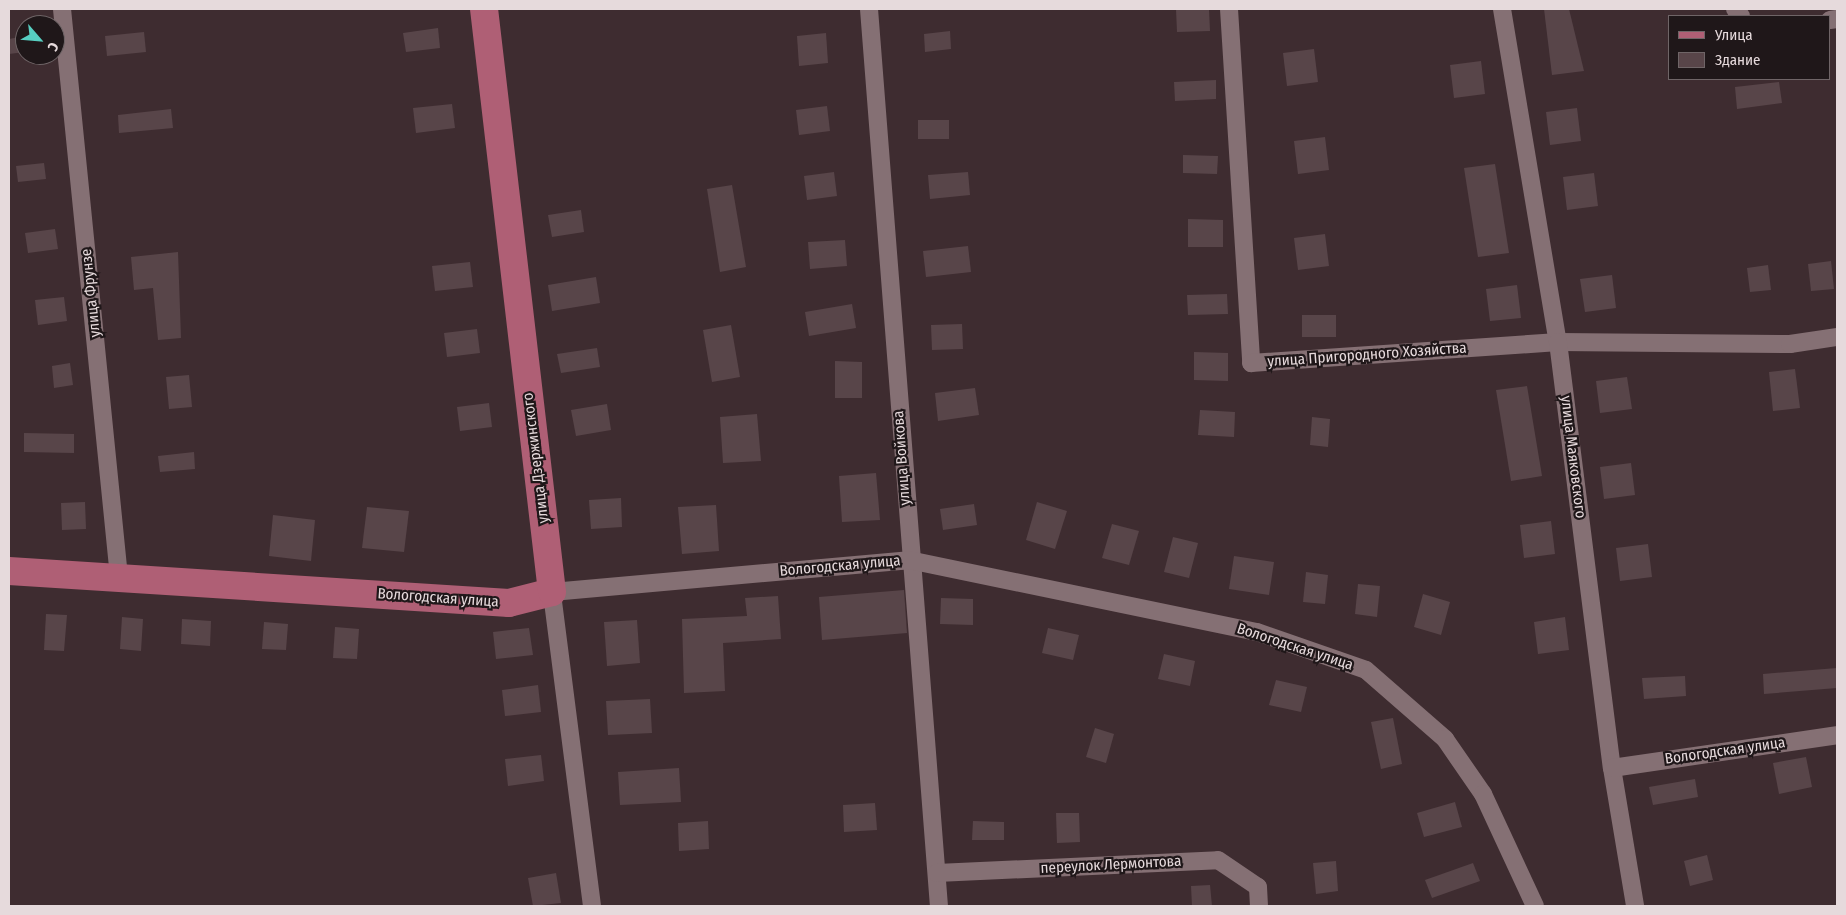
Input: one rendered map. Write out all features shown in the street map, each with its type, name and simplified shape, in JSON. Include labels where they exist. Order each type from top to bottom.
[{"type":"main road","name":"улица Дзержинского","points":[[484,9],[552,592]]},
{"type":"main road","name":"Вологодская улица","points":[[9,571],[509,603],[552,592]]},
{"type":"street","name":"улица Фрунзе","points":[[62,9],[120,577]]},
{"type":"street","name":"улица Войкова","points":[[869,9],[910,560],[939,906]]},
{"type":"street","name":"улица Пригородного Хозяйства","points":[[1230,9],[1251,363],[1558,342],[1790,344],[1837,338]]},
{"type":"street","name":"улица Маяковского","points":[[1502,9],[1558,342],[1612,768],[1636,906]]},
{"type":"street","name":"Вологодская улица","points":[[552,592],[910,560],[1257,632],[1366,670],[1445,738],[1483,794],[1535,906]]},
{"type":"street","name":"улица Дзержинского","points":[[552,592],[592,906]]},
{"type":"street","name":"Вологодская улица","points":[[1612,768],[1837,735]]},
{"type":"street","name":"переулок Лермонтова","points":[[936,873],[1218,860],[1258,887],[1259,906]]},
{"type":"building","points":[[1176,9],[1209,9],[1210,31],[1177,32]]},
{"type":"building","points":[[1544,9],[1569,9],[1584,71],[1552,75]]},
{"type":"building","points":[[438,28],[440,48],[406,52],[403,33]]},
{"type":"building","points":[[950,31],[951,49],[925,52],[924,34]]},
{"type":"building","points":[[144,32],[146,52],[107,56],[105,36]]},
{"type":"building","points":[[826,33],[828,63],[799,66],[797,36]]},
{"type":"building","points":[[15,38],[15,53],[9,54],[9,39]]},
{"type":"building","points":[[1314,49],[1318,82],[1287,86],[1283,53]]},
{"type":"building","points":[[1481,61],[1485,94],[1454,98],[1450,65]]},
{"type":"building","points":[[1216,80],[1216,99],[1175,101],[1174,82]]},
{"type":"building","points":[[1779,82],[1782,103],[1737,109],[1735,87]]},
{"type":"building","points":[[452,104],[455,128],[416,133],[413,108]]},
{"type":"building","points":[[827,106],[830,131],[799,135],[796,110]]},
{"type":"building","points":[[1577,108],[1581,141],[1550,145],[1546,112]]},
{"type":"building","points":[[171,109],[173,128],[119,133],[118,115]]},
{"type":"building","points":[[918,120],[949,120],[949,139],[918,139]]},
{"type":"building","points":[[1325,137],[1329,170],[1298,174],[1294,141]]},
{"type":"building","points":[[1183,155],[1218,156],[1217,174],[1183,173]]},
{"type":"building","points":[[44,163],[46,179],[18,182],[16,166]]},
{"type":"building","points":[[1495,164],[1509,253],[1478,257],[1464,168]]},
{"type":"building","points":[[834,172],[837,196],[807,200],[804,176]]},
{"type":"building","points":[[968,172],[970,195],[930,199],[928,175]]},
{"type":"building","points":[[1594,173],[1598,206],[1567,210],[1563,177]]},
{"type":"building","points":[[732,185],[746,267],[720,272],[707,189]]},
{"type":"building","points":[[581,210],[584,232],[552,237],[548,215]]},
{"type":"building","points":[[1188,219],[1223,220],[1223,247],[1188,247]]},
{"type":"building","points":[[55,229],[58,249],[28,253],[25,233]]},
{"type":"building","points":[[1325,234],[1329,266],[1298,270],[1294,238]]},
{"type":"building","points":[[845,240],[847,266],[810,269],[808,242]]},
{"type":"building","points":[[968,246],[971,272],[926,277],[923,251]]},
{"type":"building","points":[[178,252],[181,338],[158,340],[153,288],[134,290],[131,257]]},
{"type":"building","points":[[1831,261],[1834,289],[1811,291],[1808,264]]},
{"type":"building","points":[[470,262],[473,287],[435,291],[432,266]]},
{"type":"building","points":[[1768,265],[1771,290],[1750,292],[1747,268]]},
{"type":"building","points":[[1612,275],[1616,308],[1585,312],[1580,279]]},
{"type":"building","points":[[596,277],[600,303],[552,311],[548,285]]},
{"type":"building","points":[[1517,285],[1521,318],[1490,321],[1486,289]]},
{"type":"building","points":[[1227,294],[1228,314],[1188,315],[1187,295]]},
{"type":"building","points":[[64,297],[67,321],[38,325],[35,300]]},
{"type":"building","points":[[852,304],[856,328],[809,336],[805,312]]},
{"type":"building","points":[[1302,315],[1336,315],[1336,337],[1302,337]]},
{"type":"building","points":[[962,324],[963,349],[932,350],[931,325]]},
{"type":"building","points":[[731,325],[740,377],[712,382],[703,330]]},
{"type":"building","points":[[477,329],[480,353],[447,357],[444,333]]},
{"type":"building","points":[[597,348],[600,367],[561,373],[557,354]]},
{"type":"building","points":[[1194,352],[1228,353],[1228,381],[1194,380]]},
{"type":"building","points":[[835,361],[862,362],[862,398],[835,398]]},
{"type":"building","points":[[70,363],[73,385],[54,388],[52,366]]},
{"type":"building","points":[[1795,369],[1800,408],[1773,411],[1769,372]]},
{"type":"building","points":[[189,375],[192,407],[169,409],[166,377]]},
{"type":"building","points":[[1627,377],[1632,409],[1600,413],[1596,381]]},
{"type":"building","points":[[1527,386],[1542,476],[1511,481],[1496,390]]},
{"type":"building","points":[[975,388],[979,415],[938,421],[935,393]]},
{"type":"building","points":[[489,403],[492,427],[460,431],[457,407]]},
{"type":"building","points":[[607,404],[611,430],[576,436],[571,410]]},
{"type":"building","points":[[1200,410],[1235,412],[1234,437],[1198,435]]},
{"type":"building","points":[[757,414],[761,461],[723,463],[720,417]]},
{"type":"building","points":[[1312,417],[1330,419],[1328,447],[1310,445]]},
{"type":"building","points":[[24,433],[74,434],[74,453],[24,452]]},
{"type":"building","points":[[194,452],[195,469],[160,472],[158,456]]},
{"type":"building","points":[[1631,463],[1635,495],[1604,499],[1600,467]]},
{"type":"building","points":[[876,473],[880,520],[842,522],[839,476]]},
{"type":"building","points":[[621,498],[622,527],[591,529],[589,500]]},
{"type":"building","points":[[85,502],[86,529],[62,530],[61,503]]},
{"type":"building","points":[[1037,502],[1067,511],[1055,549],[1026,540]]},
{"type":"building","points":[[974,504],[977,525],[943,530],[940,509]]},
{"type":"building","points":[[716,505],[719,551],[682,554],[678,507]]},
{"type":"building","points":[[367,507],[409,511],[404,552],[362,548]]},
{"type":"building","points":[[273,515],[315,520],[311,561],[269,556]]},
{"type":"building","points":[[1551,521],[1555,554],[1524,558],[1520,525]]},
{"type":"building","points":[[1112,524],[1139,531],[1129,565],[1102,558]]},
{"type":"building","points":[[1173,537],[1198,543],[1189,578],[1164,572]]},
{"type":"building","points":[[1648,544],[1652,577],[1620,581],[1616,548]]},
{"type":"building","points":[[1234,556],[1274,562],[1269,595],[1229,589]]},
{"type":"building","points":[[1306,572],[1328,575],[1325,604],[1303,602]]},
{"type":"building","points":[[1358,584],[1380,586],[1377,617],[1355,614]]},
{"type":"building","points":[[904,590],[907,633],[822,640],[819,597]]},
{"type":"building","points":[[1423,594],[1450,602],[1441,635],[1414,627]]},
{"type":"building","points":[[778,596],[781,639],[723,643],[725,691],[684,693],[682,619],[747,616],[745,598]]},
{"type":"building","points":[[941,598],[973,599],[973,625],[940,624]]},
{"type":"building","points":[[46,614],[67,615],[64,651],[44,650]]},
{"type":"building","points":[[122,617],[143,619],[141,651],[120,649]]},
{"type":"building","points":[[1565,617],[1569,650],[1538,654],[1534,622]]},
{"type":"building","points":[[182,619],[211,621],[210,646],[181,644]]},
{"type":"building","points":[[637,620],[640,663],[607,666],[604,622]]},
{"type":"building","points":[[264,622],[288,624],[286,650],[262,649]]},
{"type":"building","points":[[335,627],[359,629],[357,659],[333,658]]},
{"type":"building","points":[[529,628],[533,655],[496,659],[493,632]]},
{"type":"building","points":[[1048,628],[1079,635],[1073,660],[1042,653]]},
{"type":"building","points":[[1164,654],[1195,661],[1190,686],[1158,679]]},
{"type":"building","points":[[1837,668],[1837,688],[1764,694],[1763,674]]},
{"type":"building","points":[[1685,676],[1686,696],[1644,699],[1642,678]]},
{"type":"building","points":[[1276,680],[1307,687],[1301,712],[1269,705]]},
{"type":"building","points":[[538,685],[541,712],[505,716],[502,690]]},
{"type":"building","points":[[650,699],[652,733],[608,735],[606,701]]},
{"type":"building","points":[[1393,718],[1402,764],[1381,769],[1371,722]]},
{"type":"building","points":[[1095,728],[1114,734],[1106,763],[1086,757]]},
{"type":"building","points":[[541,755],[544,781],[508,786],[505,759]]},
{"type":"building","points":[[1806,757],[1812,787],[1779,794],[1773,763]]},
{"type":"building","points":[[679,768],[681,802],[620,805],[618,772]]},
{"type":"building","points":[[1695,779],[1698,797],[1653,805],[1649,787]]},
{"type":"building","points":[[1455,802],[1462,827],[1424,837],[1417,813]]},
{"type":"building","points":[[875,803],[877,830],[844,832],[843,805]]},
{"type":"building","points":[[1056,813],[1079,813],[1080,842],[1057,843]]},
{"type":"building","points":[[708,821],[709,849],[679,851],[678,823]]},
{"type":"building","points":[[973,821],[1004,822],[1004,840],[972,840]]},
{"type":"building","points":[[1707,855],[1713,880],[1690,886],[1684,861]]},
{"type":"building","points":[[1336,861],[1338,891],[1316,894],[1313,863]]},
{"type":"building","points":[[1473,863],[1480,881],[1432,898],[1425,880]]},
{"type":"building","points":[[556,873],[561,903],[533,906],[528,878]]},
{"type":"building","points":[[1210,885],[1212,906],[1192,906],[1191,886]]}]
